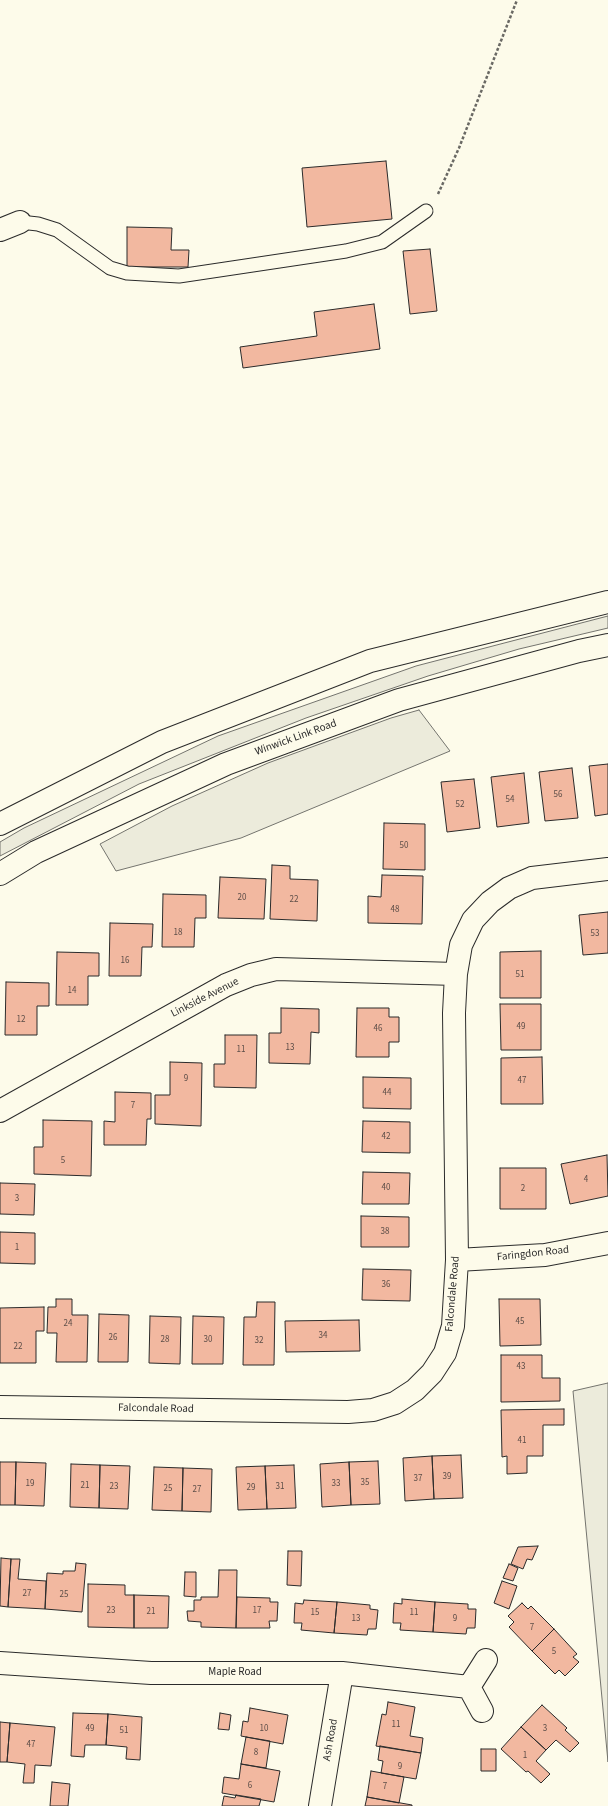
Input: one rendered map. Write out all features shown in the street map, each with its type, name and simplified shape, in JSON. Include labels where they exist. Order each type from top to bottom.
[{"type":"street","points":[[0,230],[20,222]]},
{"type":"street","points":[[0,824],[162,742],[370,662],[608,602]]},
{"type":"street","name":"Winwick Link Road","points":[[0,874],[36,852],[226,764],[399,700],[580,651],[608,645]]},
{"type":"street","name":"Falcondale Road","points":[[0,1407],[348,1412],[373,1410],[395,1403],[416,1390],[432,1373],[445,1353],[453,1326],[457,1260],[454,1013],[456,974],[461,945],[473,920],[490,902],[509,888],[532,878],[608,869]]},
{"type":"street","name":"Linkside Avenue","points":[[0,1111],[226,985],[251,975],[276,969],[456,974]]},
{"type":"street","name":"Faringdon Road","points":[[457,1260],[545,1255],[608,1243]]},
{"type":"street","points":[[482,1711],[469,1687],[486,1660]]},
{"type":"street","name":"Maple Road","points":[[0,1663],[151,1673],[342,1673],[469,1687]]},
{"type":"street","name":"Ash Road","points":[[320,1806],[342,1673]]},
{"type":"lane","points":[[20,222],[38,224],[57,230],[110,268],[127,273],[179,276],[346,251],[382,242],[426,211]]},
{"type":"path","points":[[426,211],[439,192],[458,148],[517,0]]},
{"type":"shaded area","points":[[608,616],[608,628],[519,649],[428,676],[306,718],[139,784],[0,856],[0,842],[24,828],[218,736],[416,666]]},
{"type":"shaded area","points":[[419,710],[450,751],[241,838],[116,871],[100,844],[172,806],[268,763],[391,718]]},
{"type":"shaded area","points":[[608,1383],[608,1762],[573,1391]]},
{"type":"building","points":[[386,161],[392,219],[307,227],[302,168]]},
{"type":"building","points":[[127,227],[172,228],[171,250],[189,250],[188,267],[127,267]]},
{"type":"building","points":[[430,249],[437,311],[410,314],[403,251]]},
{"type":"building","points":[[374,304],[380,349],[243,368],[240,347],[317,336],[314,312]]},
{"type":"building","points":[[608,764],[608,814],[595,816],[589,766]]},
{"type":"building","points":[[572,768],[578,818],[545,821],[539,772]]},
{"type":"building","points":[[524,773],[529,823],[497,827],[491,777]]},
{"type":"building","points":[[474,779],[480,828],[447,832],[441,782]]},
{"type":"building","points":[[384,823],[425,824],[425,870],[383,869]]},
{"type":"building","points":[[272,865],[290,866],[290,879],[318,880],[317,921],[270,919]]},
{"type":"building","points":[[382,875],[423,876],[422,924],[368,923],[368,896],[381,897]]},
{"type":"building","points":[[220,877],[266,879],[264,919],[218,918]]},
{"type":"building","points":[[163,894],[206,895],[206,918],[195,918],[194,947],[162,947]]},
{"type":"building","points":[[608,912],[608,953],[583,955],[579,915]]},
{"type":"building","points":[[110,923],[153,924],[152,947],[142,947],[141,976],[109,976]]},
{"type":"building","points":[[541,951],[541,998],[500,998],[500,952]]},
{"type":"building","points":[[57,952],[99,953],[99,976],[88,976],[88,1005],[56,1005]]},
{"type":"building","points":[[6,982],[49,983],[49,1006],[37,1006],[37,1035],[5,1035]]},
{"type":"building","points":[[500,1004],[541,1004],[541,1050],[501,1050]]},
{"type":"building","points":[[281,1008],[319,1009],[319,1033],[311,1032],[310,1064],[269,1063],[269,1033],[281,1033]]},
{"type":"building","points":[[357,1008],[389,1008],[389,1017],[399,1017],[399,1042],[389,1042],[389,1057],[356,1057]]},
{"type":"building","points":[[225,1035],[257,1035],[256,1088],[214,1087],[214,1064],[225,1064]]},
{"type":"building","points":[[542,1057],[543,1104],[501,1104],[501,1058]]},
{"type":"building","points":[[170,1062],[202,1063],[201,1126],[155,1124],[155,1095],[170,1095]]},
{"type":"building","points":[[363,1077],[411,1078],[411,1109],[363,1108]]},
{"type":"building","points":[[115,1092],[151,1093],[151,1119],[147,1119],[146,1145],[104,1145],[104,1121],[115,1122]]},
{"type":"building","points":[[43,1120],[92,1121],[91,1176],[34,1174],[34,1147],[43,1147]]},
{"type":"building","points":[[363,1121],[410,1122],[410,1153],[362,1152]]},
{"type":"building","points":[[607,1155],[608,1196],[570,1204],[561,1164]]},
{"type":"building","points":[[500,1168],[546,1168],[546,1209],[500,1209]]},
{"type":"building","points":[[363,1172],[410,1173],[409,1204],[362,1204]]},
{"type":"building","points":[[0,1183],[35,1184],[34,1215],[0,1214]]},
{"type":"building","points":[[361,1216],[409,1217],[409,1247],[361,1247]]},
{"type":"building","points":[[0,1232],[35,1233],[35,1264],[0,1263]]},
{"type":"building","points":[[363,1269],[411,1270],[410,1301],[362,1300]]},
{"type":"building","points":[[56,1299],[72,1299],[72,1315],[88,1315],[87,1362],[56,1362],[57,1333],[47,1333],[48,1307],[56,1307]]},
{"type":"building","points":[[499,1299],[540,1299],[541,1345],[500,1346]]},
{"type":"building","points":[[257,1302],[275,1302],[274,1365],[243,1365],[244,1317],[256,1317]]},
{"type":"building","points":[[44,1307],[44,1331],[36,1331],[36,1363],[0,1363],[0,1308]]},
{"type":"building","points":[[99,1314],[129,1315],[128,1362],[98,1362]]},
{"type":"building","points":[[150,1316],[181,1317],[180,1364],[149,1363]]},
{"type":"building","points":[[193,1316],[224,1317],[223,1364],[192,1364]]},
{"type":"building","points":[[359,1320],[360,1351],[286,1352],[285,1321]]},
{"type":"building","points":[[501,1355],[542,1355],[542,1378],[560,1378],[560,1401],[501,1402]]},
{"type":"building","points":[[564,1409],[564,1425],[543,1425],[543,1456],[527,1456],[527,1473],[507,1474],[507,1456],[502,1457],[501,1410]]},
{"type":"building","points":[[461,1455],[463,1498],[434,1499],[432,1456]]},
{"type":"building","points":[[432,1456],[434,1499],[405,1501],[403,1458]]},
{"type":"building","points":[[378,1461],[380,1504],[351,1505],[349,1462]]},
{"type":"building","points":[[0,1462],[16,1462],[15,1505],[0,1505]]},
{"type":"building","points":[[16,1462],[46,1463],[44,1506],[15,1505]]},
{"type":"building","points":[[349,1462],[351,1505],[322,1507],[320,1464]]},
{"type":"building","points":[[71,1464],[100,1465],[99,1508],[70,1507]]},
{"type":"building","points":[[100,1465],[130,1466],[128,1509],[99,1508]]},
{"type":"building","points":[[294,1465],[296,1508],[267,1509],[265,1466]]},
{"type":"building","points":[[265,1466],[267,1509],[238,1510],[236,1467]]},
{"type":"building","points":[[154,1467],[183,1468],[182,1511],[152,1510]]},
{"type":"building","points":[[183,1468],[212,1469],[211,1512],[182,1511]]},
{"type":"building","points":[[538,1546],[532,1560],[527,1559],[523,1569],[511,1564],[518,1547]]},
{"type":"building","points":[[288,1551],[302,1551],[301,1586],[287,1585]]},
{"type":"building","points":[[1,1558],[11,1559],[8,1607],[0,1606]]},
{"type":"building","points":[[11,1559],[20,1559],[18,1579],[46,1581],[45,1609],[8,1607]]},
{"type":"building","points":[[76,1563],[86,1564],[82,1612],[45,1609],[47,1573],[63,1574],[63,1571],[75,1571]]},
{"type":"building","points":[[509,1564],[518,1568],[513,1581],[503,1578]]},
{"type":"building","points":[[219,1570],[237,1570],[236,1628],[201,1627],[201,1622],[188,1621],[187,1611],[194,1611],[194,1600],[201,1600],[201,1597],[218,1597]]},
{"type":"building","points":[[185,1572],[196,1572],[196,1597],[184,1596]]},
{"type":"building","points":[[502,1581],[517,1586],[509,1609],[494,1603]]},
{"type":"building","points":[[88,1584],[125,1585],[125,1595],[134,1595],[134,1628],[88,1627]]},
{"type":"building","points":[[134,1595],[169,1596],[168,1628],[134,1628]]},
{"type":"building","points":[[237,1597],[270,1598],[270,1602],[278,1602],[277,1621],[269,1621],[270,1628],[236,1628]]},
{"type":"building","points":[[402,1599],[435,1602],[433,1632],[400,1630],[401,1623],[393,1623],[394,1603],[402,1604]]},
{"type":"building","points":[[304,1600],[337,1602],[334,1633],[301,1630],[302,1623],[294,1623],[295,1603],[303,1604]]},
{"type":"building","points":[[337,1602],[370,1605],[370,1609],[378,1610],[376,1629],[368,1629],[367,1635],[334,1633]]},
{"type":"building","points":[[435,1602],[468,1604],[468,1609],[476,1609],[475,1628],[467,1628],[466,1634],[433,1632]]},
{"type":"building","points":[[522,1603],[528,1609],[531,1606],[554,1629],[532,1651],[509,1627],[514,1622],[508,1616]]},
{"type":"building","points":[[554,1629],[577,1654],[573,1657],[579,1662],[565,1676],[559,1670],[555,1674],[532,1651]]},
{"type":"building","points":[[388,1702],[415,1707],[410,1736],[423,1738],[421,1753],[376,1746],[382,1714],[386,1715]]},
{"type":"building","points":[[542,1705],[567,1728],[565,1730],[579,1743],[570,1752],[556,1740],[546,1750],[521,1727]]},
{"type":"building","points":[[250,1708],[288,1715],[283,1744],[241,1736],[243,1721],[248,1722]]},
{"type":"building","points":[[73,1713],[108,1714],[106,1745],[85,1745],[84,1757],[71,1756]]},
{"type":"building","points":[[220,1713],[231,1715],[229,1730],[218,1729]]},
{"type":"building","points":[[108,1714],[142,1717],[140,1760],[126,1759],[127,1747],[106,1745]]},
{"type":"building","points":[[0,1722],[10,1723],[7,1762],[0,1762]]},
{"type":"building","points":[[10,1723],[55,1727],[51,1766],[35,1765],[34,1783],[23,1783],[25,1764],[7,1762]]},
{"type":"building","points":[[521,1727],[546,1750],[536,1761],[550,1774],[541,1783],[528,1771],[526,1772],[501,1749]]},
{"type":"building","points":[[246,1737],[270,1741],[266,1768],[241,1764]]},
{"type":"building","points":[[380,1746],[421,1753],[416,1779],[381,1773],[383,1761],[378,1760]]},
{"type":"building","points":[[481,1749],[496,1749],[496,1771],[481,1771]]},
{"type":"building","points":[[241,1764],[280,1771],[274,1802],[222,1793],[224,1777],[239,1779]]},
{"type":"building","points":[[371,1771],[404,1777],[399,1803],[367,1797]]},
{"type":"building","points":[[52,1782],[70,1784],[68,1806],[50,1806]]},
{"type":"building","points":[[236,1795],[261,1799],[259,1806],[222,1806],[224,1796],[235,1798]]},
{"type":"building","points":[[367,1797],[412,1805],[412,1806],[365,1806]]}]
